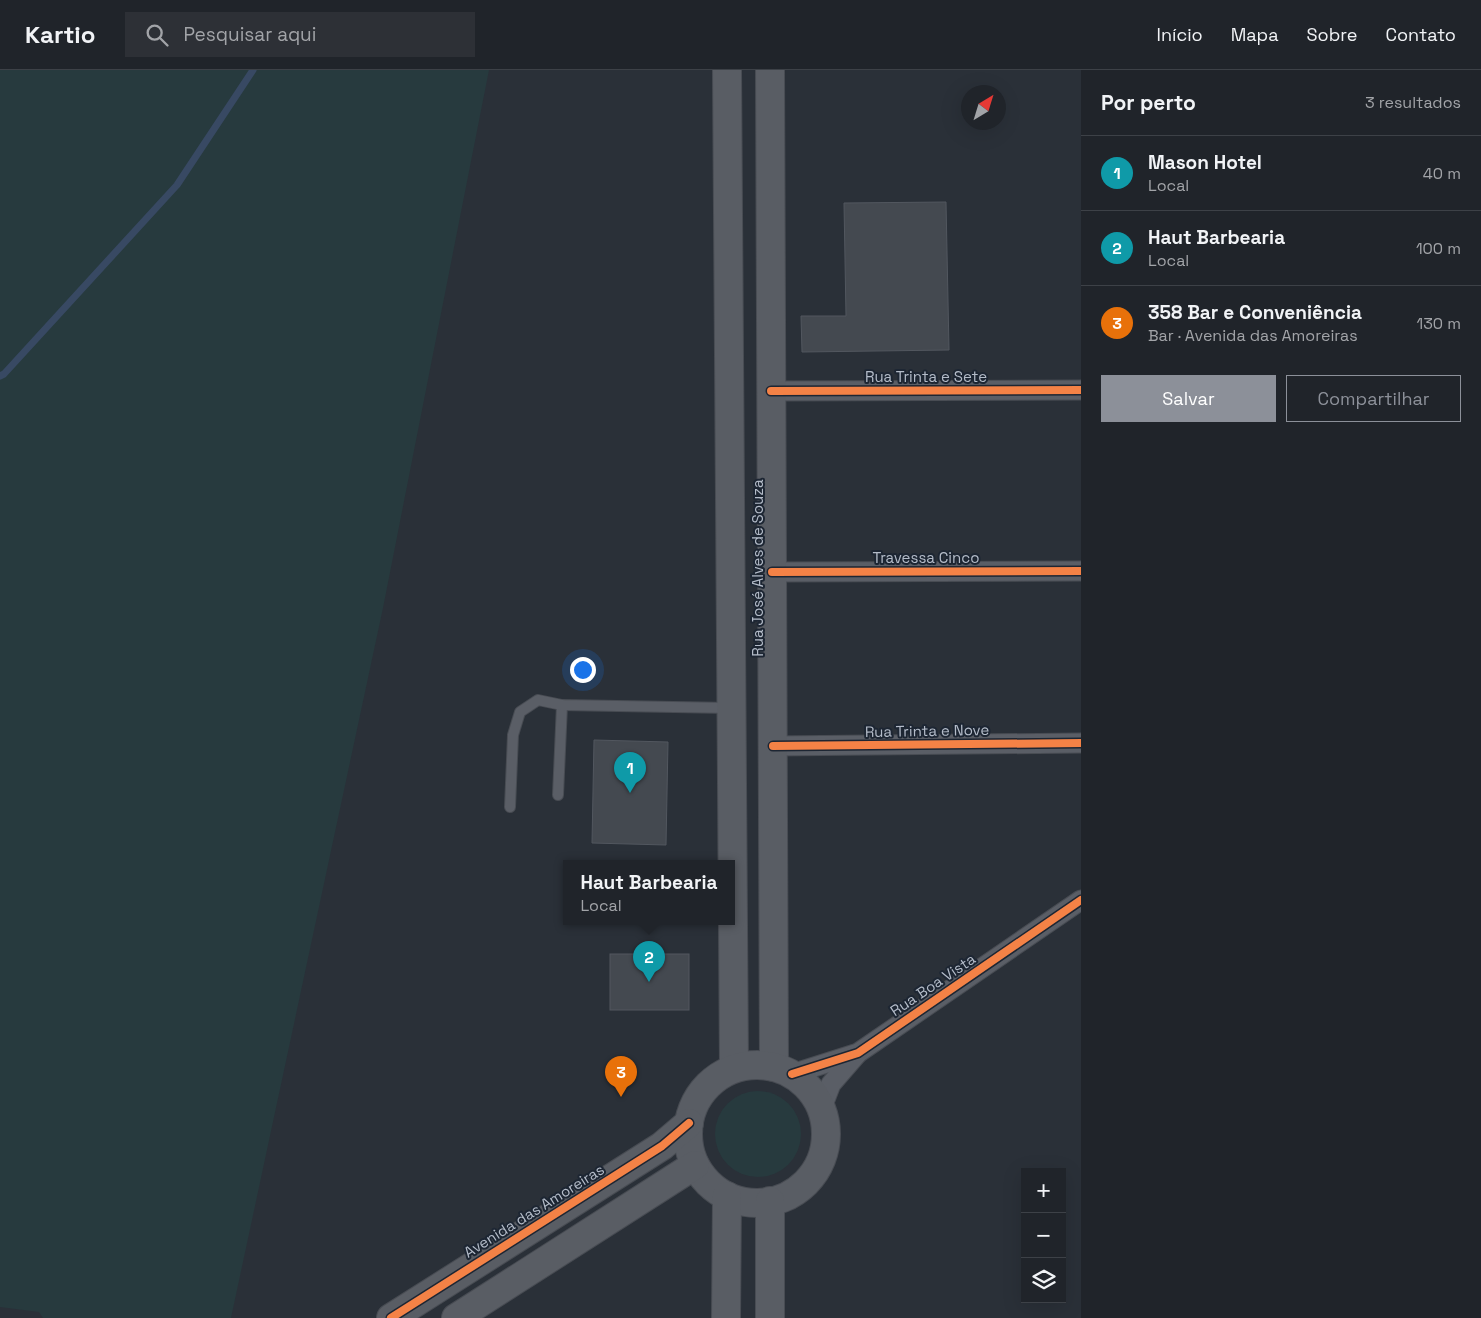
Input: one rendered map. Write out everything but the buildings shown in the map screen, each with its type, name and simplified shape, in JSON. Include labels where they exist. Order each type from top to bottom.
[{"type":"main road","name":"Rua José Alves de Souza","points":[[727,70],[732,860]]},
{"type":"main road","name":"Rua José Alves de Souza","points":[[770,70],[773,746],[783,1071]]},
{"type":"main road","points":[[729,354],[740,405],[743,444],[750,455],[759,457],[765,455],[771,442]]},
{"type":"main road","points":[[730,499],[749,488],[758,490],[766,495],[772,540]]},
{"type":"main road","name":"Rua José Alves de Souza","points":[[733,925],[734,1068]]},
{"type":"main road","points":[[755,1064],[783,1071],[807,1086],[818,1102],[826,1124],[825,1147],[817,1169],[802,1187],[782,1198],[770,1201],[760,1203],[738,1201],[718,1192],[702,1177],[695,1165],[687,1136],[690,1115],[699,1094],[714,1079],[734,1068],[755,1064]]},
{"type":"main road","name":"Avenida das Amoreiras","points":[[391,1318],[662,1146],[689,1123]]},
{"type":"main road","points":[[456,1318],[695,1165]]},
{"type":"main road","points":[[726,1318],[727,1196]]},
{"type":"main road","points":[[770,1201],[770,1318]]},
{"type":"street","name":"Rua Trinta e Sete","points":[[771,391],[1081,390]]},
{"type":"street","name":"Travessa Cinco","points":[[772,572],[1081,571]]},
{"type":"street","name":"Rua Trinta e Nove","points":[[773,746],[1081,743]]},
{"type":"street","name":"Rua Boa Vista","points":[[783,1071],[825,1065],[858,1053],[1081,900]]},
{"type":"street","name":"Rua Boa Vista","points":[[821,1110],[831,1084],[858,1053]]},
{"type":"lane","points":[[510,807],[513,735],[520,712],[538,700],[562,706],[731,708]]},
{"type":"lane","points":[[558,795],[562,706]]},
{"type":"green space","points":[[0,70],[489,70],[383,608],[231,1318],[43,1318],[39,1312],[0,1307]]},
{"type":"green space","points":[[750,1091],[766,1091],[775,1094],[789,1103],[798,1117],[801,1134],[798,1151],[789,1165],[775,1174],[766,1177],[750,1177],[734,1170],[722,1158],[715,1142],[715,1126],[722,1110],[734,1098]]},
{"type":"waterway","points":[[0,376],[4,374],[177,185],[253,70]]},
{"type":"cycle path","points":[[771,391],[1081,390]]},
{"type":"cycle path","points":[[772,572],[1081,571]]},
{"type":"cycle path","points":[[773,746],[1081,743]]},
{"type":"cycle path","points":[[792,1074],[858,1053],[1081,900]]},
{"type":"cycle path","points":[[391,1318],[662,1146],[689,1123]]},
{"type":"place","name":"Mason Hotel","points":[[630,793]]},
{"type":"place","name":"Haut Barbearia","points":[[649,982]]},
{"type":"place","name":"358 Bar e Conveniência","points":[[621,1097]]}]
